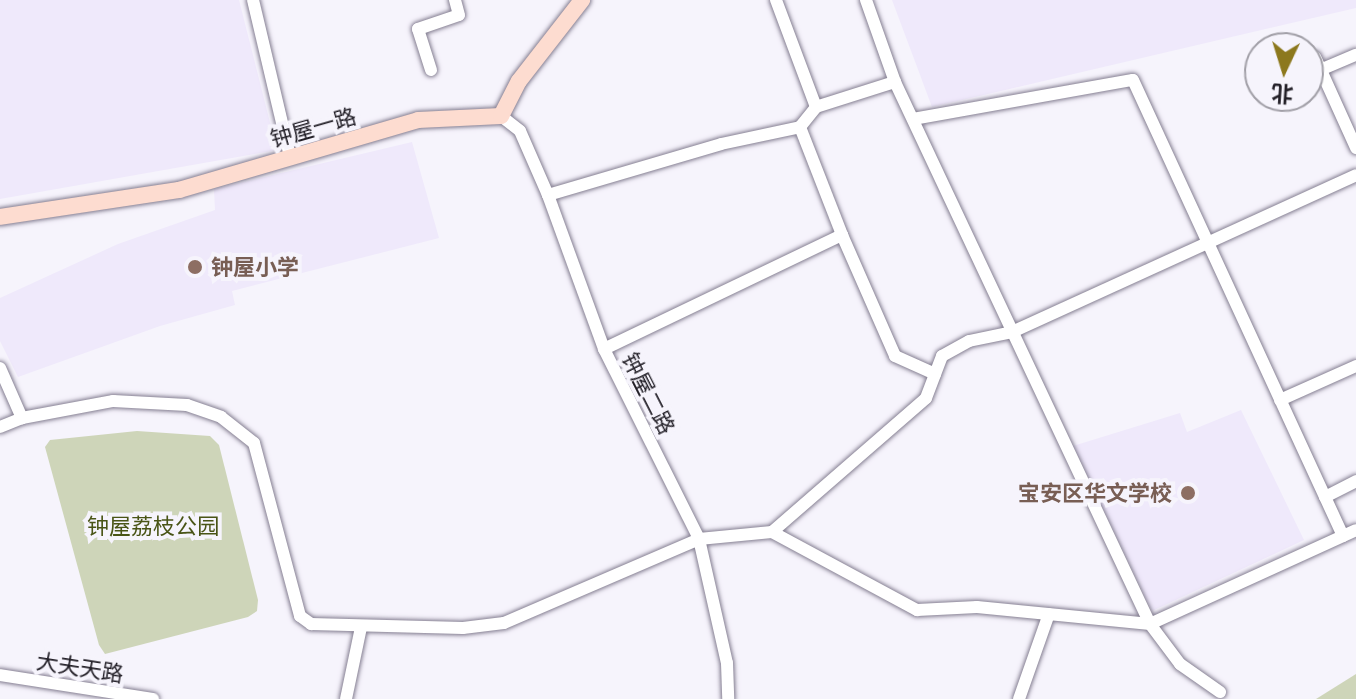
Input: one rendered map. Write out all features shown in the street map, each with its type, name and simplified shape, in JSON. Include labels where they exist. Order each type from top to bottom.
[{"type":"street","points":[[253,0],[290,157]]},
{"type":"street","points":[[431,70],[418,29],[459,15],[455,0]]},
{"type":"street","points":[[501,116],[519,81],[582,0]]},
{"type":"street","points":[[776,0],[816,107]]},
{"type":"street","points":[[866,0],[895,82],[1150,624],[1180,664],[1220,692]]},
{"type":"street","points":[[1324,68],[1356,55]]},
{"type":"street","points":[[1324,79],[1356,148]]},
{"type":"street","points":[[913,119],[1133,80],[1343,536]]},
{"type":"street","points":[[548,195],[721,144],[800,127],[816,107],[895,82]]},
{"type":"street","name":"钟屋一路","points":[[0,217],[179,190],[418,120],[501,116]]},
{"type":"street","name":"钟屋二路","points":[[501,116],[520,131],[548,195],[604,349],[699,539],[727,663],[728,699]]},
{"type":"street","points":[[800,127],[842,235],[895,356],[935,374]]},
{"type":"street","points":[[772,532],[926,398],[942,356],[969,341],[1012,332],[1356,175]]},
{"type":"street","points":[[604,349],[842,235]]},
{"type":"street","points":[[1280,400],[1356,366]]},
{"type":"street","points":[[0,368],[22,418]]},
{"type":"street","points":[[0,427],[22,418],[113,401],[187,405],[221,417],[254,443],[300,616],[311,624],[463,628],[504,623],[699,539],[772,532],[917,610],[977,607],[1150,624],[1356,530]]},
{"type":"street","points":[[1325,497],[1356,481]]},
{"type":"street","points":[[1019,699],[1049,614]]},
{"type":"street","points":[[346,699],[361,627]]},
{"type":"street","name":"大夫天路","points":[[0,675],[153,699]]},
{"type":"shaded area","points":[[0,0],[239,0],[277,150],[0,199]]},
{"type":"shaded area","points":[[892,0],[1356,0],[1356,8],[932,107]]},
{"type":"shaded area","name":"钟屋小学","points":[[412,142],[439,238],[232,291],[235,305],[160,326],[18,377],[0,341],[0,298],[118,244],[215,210],[214,189]]},
{"type":"shaded area","name":"宝安区华文学校","points":[[1241,410],[1304,540],[1152,611],[1073,446],[1180,413],[1187,432]]},
{"type":"green space","name":"钟屋荔枝公园","points":[[137,431],[210,436],[219,445],[258,600],[257,611],[248,617],[105,654],[99,645],[45,447],[50,440]]},
{"type":"green space","points":[[1356,674],[1356,699],[1316,699]]},
{"type":"place","name":"钟屋小学","points":[[195,267]]},
{"type":"place","name":"宝安区华文学校","points":[[1188,493]]}]
